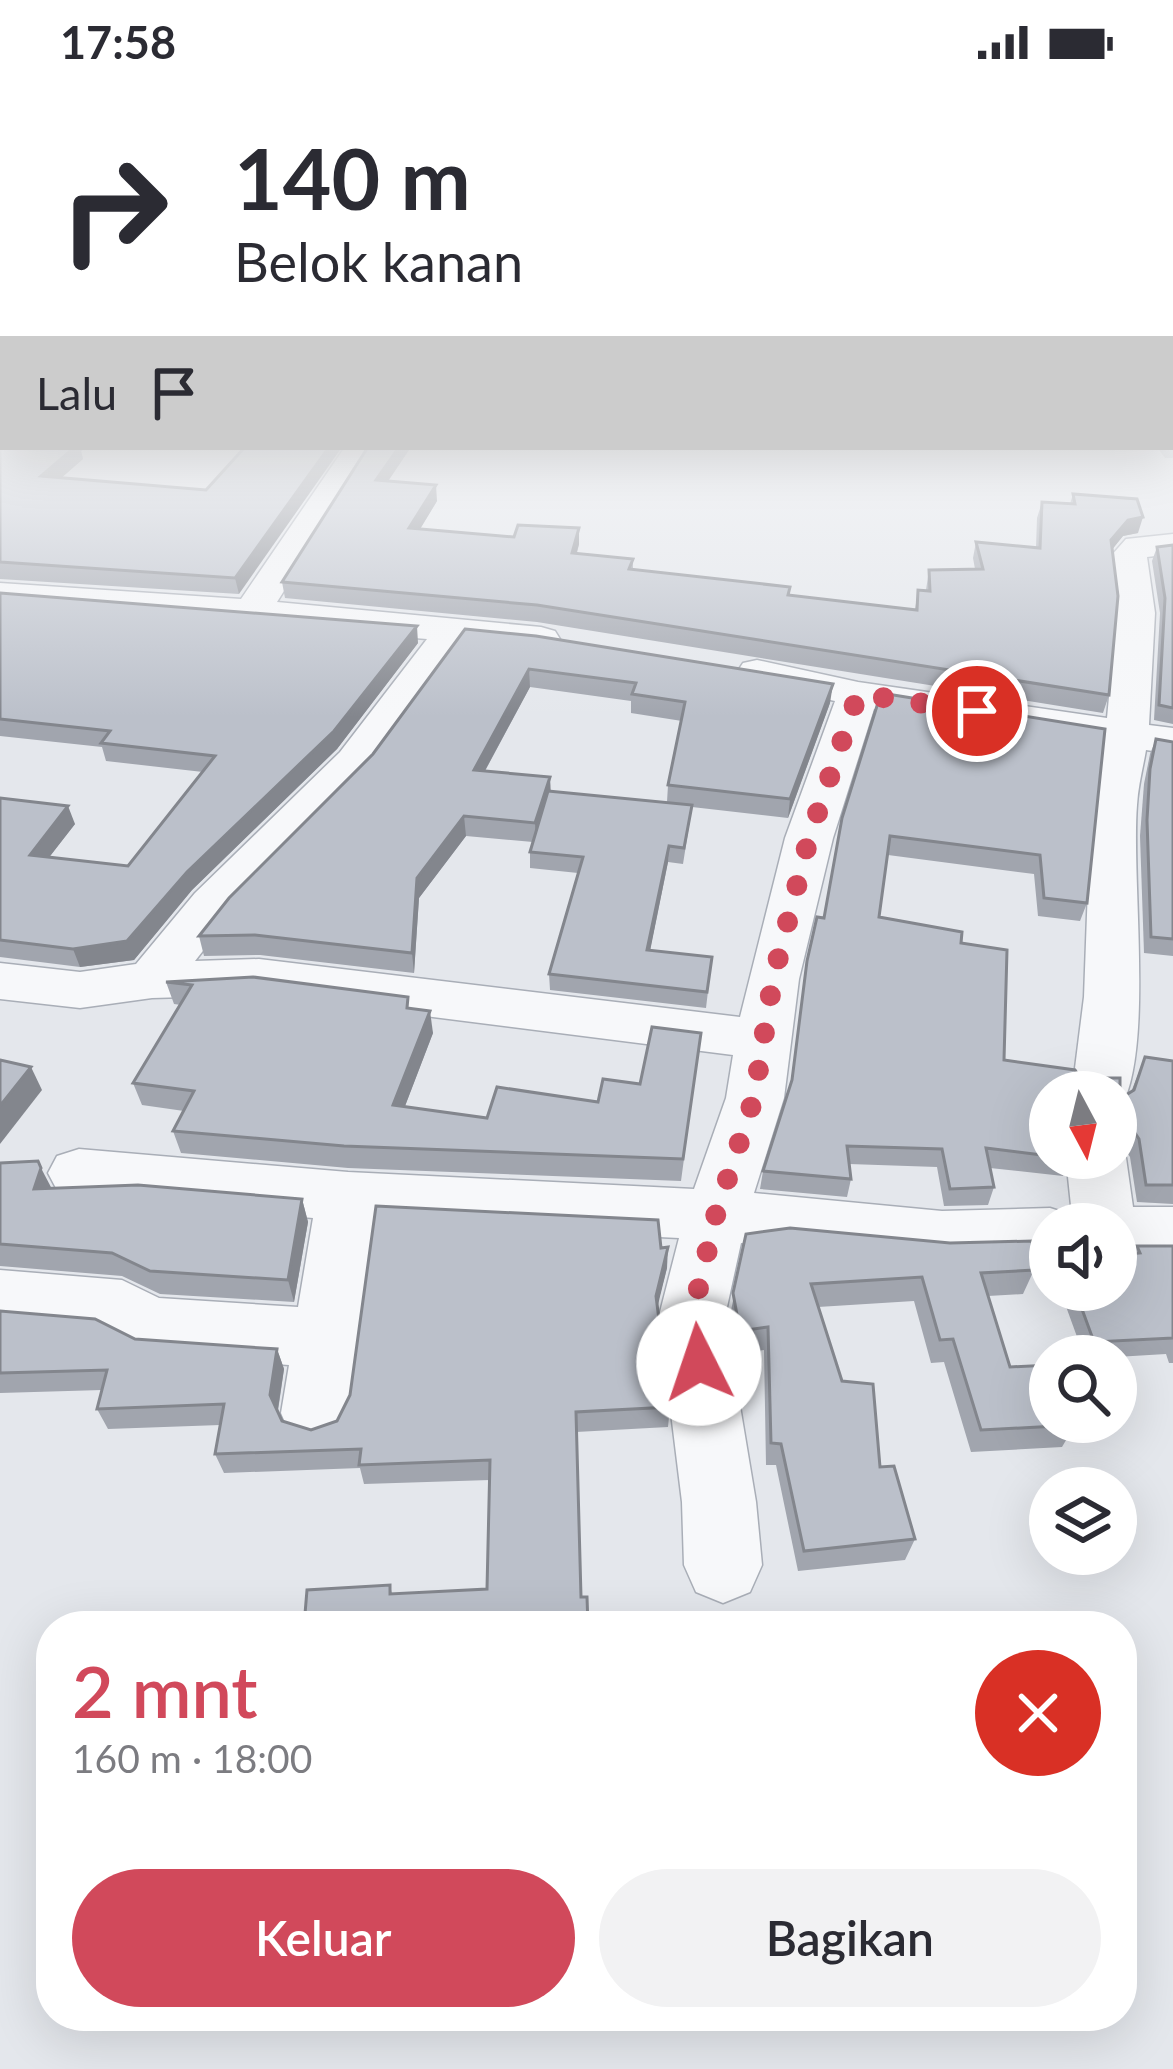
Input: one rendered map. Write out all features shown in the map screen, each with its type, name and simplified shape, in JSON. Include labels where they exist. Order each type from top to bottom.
[{"type":"street","points":[[252,611],[304,532]]},
{"type":"street","points":[[1103,1071],[1111,997],[1114,805],[1127,735],[1136,613],[1129,556],[1138,546],[1173,544]]},
{"type":"street","points":[[0,594],[252,611],[581,645]]},
{"type":"street","points":[[152,980],[213,904],[356,760],[453,632]]},
{"type":"street","points":[[713,665],[858,694],[1173,741]]},
{"type":"street","points":[[723,1564],[719,1502],[692,1316],[716,1214],[754,1098],[762,1039],[809,838],[858,694]]},
{"type":"street","points":[[0,981],[80,990],[152,980],[259,977],[762,1039]]},
{"type":"street","points":[[79,1173],[348,1197],[716,1214],[942,1237],[1029,1235]]},
{"type":"street","points":[[316,1413],[348,1197]]},
{"type":"street","points":[[1137,1233],[1173,1233]]},
{"type":"street","points":[[0,1298],[122,1308],[145,1326],[327,1338]]},
{"type":"building","points":[[0,532],[268,532],[235,578],[0,562]]},
{"type":"building","points":[[314,532],[451,532],[514,537],[516,532],[578,532],[572,553],[633,559],[629,569],[790,587],[788,595],[917,610],[918,590],[930,591],[929,570],[983,569],[976,542],[1040,548],[1041,532],[1118,532],[1111,540],[1118,596],[1109,695],[537,605],[282,582]]},
{"type":"building","points":[[1173,545],[1173,708],[1159,705],[1165,598],[1157,547]]},
{"type":"building","points":[[0,593],[417,626],[334,731],[187,872],[127,941],[73,949],[0,940],[0,798],[68,806],[30,855],[128,866],[215,756],[101,743],[110,731],[0,719]]},
{"type":"building","points":[[465,629],[833,684],[790,799],[668,785],[685,702],[632,694],[636,683],[529,669],[474,770],[550,777],[535,823],[464,816],[417,878],[412,953],[255,935],[199,936],[229,898],[373,754]]},
{"type":"building","points":[[881,693],[1105,729],[1087,903],[1044,898],[1040,855],[890,836],[879,917],[962,932],[961,943],[1007,950],[1004,1060],[1076,1071],[1029,1071],[1029,1153],[986,1148],[994,1187],[950,1189],[942,1149],[847,1146],[851,1179],[763,1171],[792,1080],[807,961],[817,917],[824,918],[842,818]]},
{"type":"building","points":[[1156,739],[1173,742],[1173,939],[1151,937],[1147,820]]},
{"type":"building","points":[[548,791],[692,805],[684,848],[669,846],[647,950],[712,957],[707,992],[549,974],[583,857],[530,852]]},
{"type":"building","points":[[253,977],[408,997],[407,1008],[430,1011],[393,1105],[487,1118],[497,1087],[598,1102],[603,1079],[640,1084],[652,1027],[701,1033],[683,1159],[344,1146],[173,1131],[194,1091],[133,1083],[192,985],[166,982]]},
{"type":"building","points":[[1145,1057],[1173,1061],[1173,1185],[1146,1185],[1137,1081]]},
{"type":"building","points":[[0,1060],[31,1067],[0,1106]]},
{"type":"building","points":[[38,1161],[41,1168],[34,1189],[138,1185],[302,1199],[288,1280],[150,1271],[112,1253],[0,1244],[0,1163]]},
{"type":"building","points":[[376,1206],[658,1220],[661,1248],[668,1247],[656,1296],[670,1407],[576,1412],[581,1597],[587,1597],[587,1611],[305,1611],[307,1590],[390,1585],[390,1594],[487,1589],[490,1460],[359,1465],[361,1449],[215,1454],[224,1404],[97,1409],[107,1370],[0,1373],[0,1311],[95,1319],[135,1339],[277,1349],[270,1395],[282,1421],[311,1430],[337,1421],[350,1395]]},
{"type":"building","points":[[790,1228],[950,1243],[1029,1241],[1029,1270],[981,1273],[1010,1367],[1029,1366],[1029,1427],[981,1430],[953,1339],[940,1340],[922,1277],[811,1284],[842,1381],[873,1384],[880,1467],[894,1466],[915,1539],[804,1551],[781,1444],[771,1443],[768,1327],[740,1331],[733,1293],[746,1234]]},
{"type":"building","points":[[1137,1246],[1173,1246],[1173,1338],[1091,1335],[1083,1311],[1137,1311]]},
{"type":"route","points":[[699,1363],[692,1316],[716,1214],[754,1098],[773,979],[809,838],[858,694],[977,711]]}]
